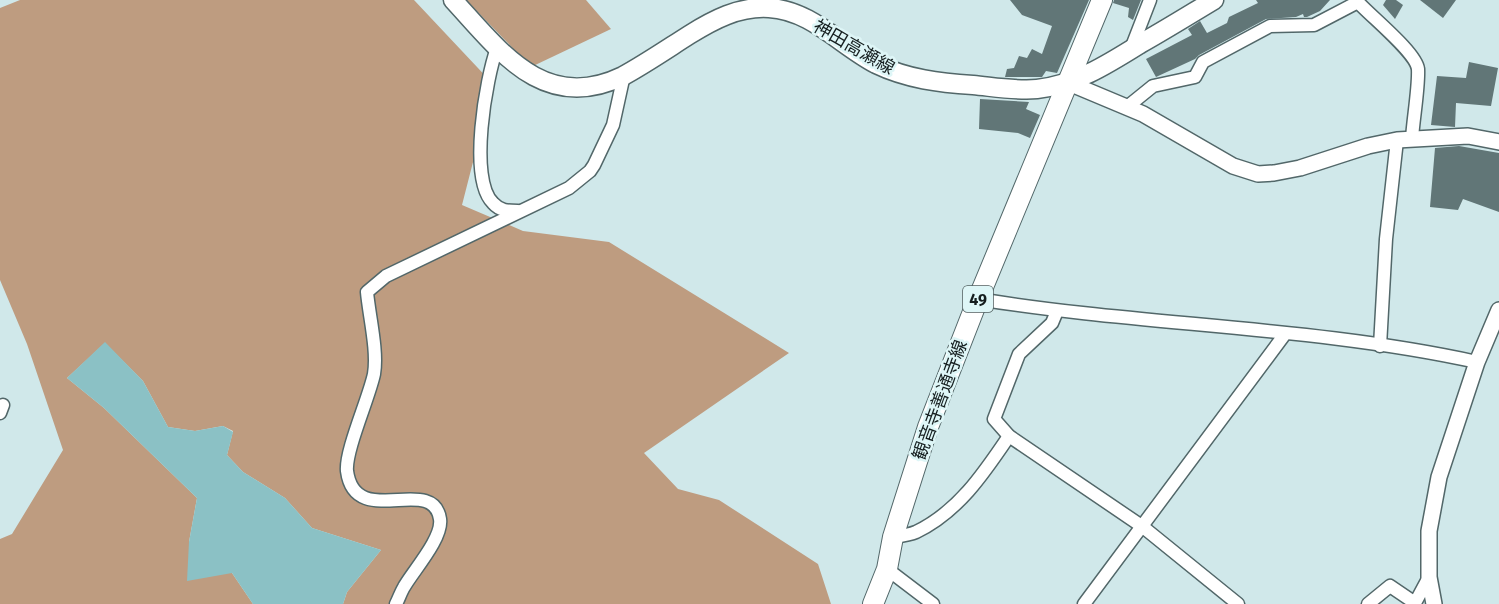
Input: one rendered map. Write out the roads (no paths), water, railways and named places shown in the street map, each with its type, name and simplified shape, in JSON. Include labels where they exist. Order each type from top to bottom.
[{"type":"main road","name":"神田高瀬線","points":[[453,0],[508,59],[530,75],[553,85],[574,87],[596,85],[624,75],[704,25],[727,14],[749,8],[770,8],[796,14],[817,25],[876,64],[902,75],[958,85],[1035,89],[1069,83],[1131,50],[1214,0]]},
{"type":"main road","name":"観音寺善通寺線","points":[[873,604],[887,569],[893,537],[928,427],[1102,0]]},
{"type":"street","points":[[1131,50],[1150,0]]},
{"type":"street","points":[[1127,107],[1153,86],[1195,77],[1203,62],[1270,26],[1314,25],[1357,1],[1382,27],[1401,42],[1418,67],[1386,239],[1380,346]]},
{"type":"street","points":[[496,48],[488,72],[482,121],[483,188],[494,205],[505,211],[520,211]]},
{"type":"street","points":[[396,604],[402,589],[432,544],[439,529],[440,519],[432,505],[424,501],[405,498],[377,501],[361,497],[355,492],[348,477],[349,453],[368,400],[374,371],[367,292],[386,276],[568,188],[590,171],[613,125],[624,75]]},
{"type":"street","points":[[1069,83],[1143,114],[1233,166],[1258,174],[1299,168],[1368,146],[1405,139],[1468,136],[1499,142]]},
{"type":"street","points":[[978,300],[1057,311],[1285,334],[1380,346],[1477,362]]},
{"type":"street","points":[[1434,604],[1429,576],[1428,531],[1439,477],[1477,362],[1499,310]]},
{"type":"street","points":[[1057,311],[1052,323],[1018,354],[994,419],[1009,436],[1143,527],[1238,604]]},
{"type":"street","points":[[1084,604],[1285,334]]},
{"type":"street","points":[[893,537],[915,532],[954,507],[979,480],[1009,436]]},
{"type":"street","points":[[887,569],[933,604]]},
{"type":"street","points":[[1368,604],[1390,586],[1416,603],[1429,576]]},
{"type":"water","points":[[105,342],[143,381],[168,427],[195,431],[223,426],[233,432],[227,455],[243,472],[285,498],[312,528],[381,550],[347,592],[343,604],[253,604],[232,573],[187,581],[189,542],[197,498],[104,408],[67,378]]}]
